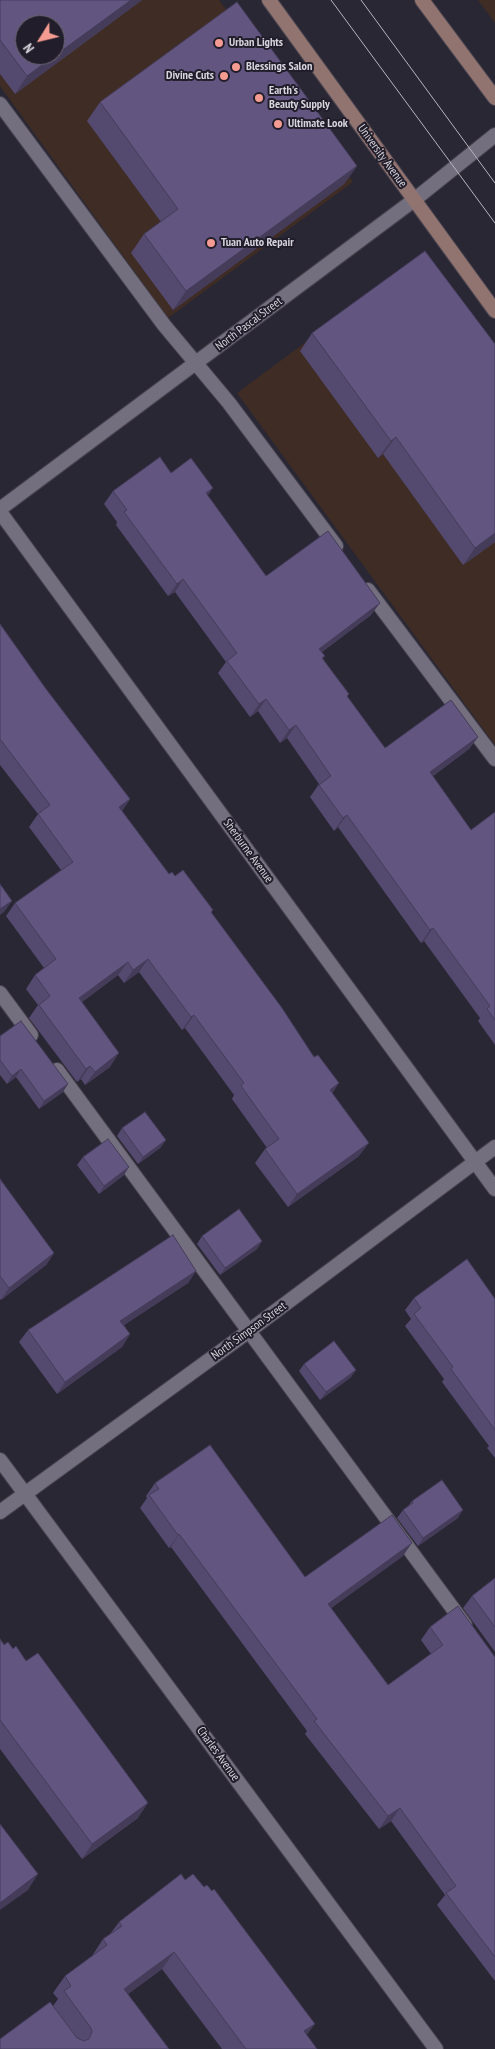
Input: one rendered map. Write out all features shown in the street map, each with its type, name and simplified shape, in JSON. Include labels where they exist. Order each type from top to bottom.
[{"type":"main road","name":"University Avenue","points":[[269,0],[495,312]]},
{"type":"main road","points":[[422,0],[495,98]]},
{"type":"street","points":[[0,104],[164,325],[229,404],[342,554]]},
{"type":"street","name":"North Pascal Street","points":[[0,510],[414,200],[495,135]]},
{"type":"street","name":"Sherburne Avenue","points":[[0,510],[495,1189]]},
{"type":"street","points":[[359,577],[495,759]]},
{"type":"street","points":[[0,994],[472,1635]]},
{"type":"street","name":"North Simpson Street","points":[[0,1512],[250,1331],[495,1147]]},
{"type":"street","name":"Charles Avenue","points":[[0,1460],[436,2049]]},
{"type":"shaded area","points":[[0,0],[219,0],[353,182],[168,318],[0,86]]},
{"type":"shaded area","points":[[478,0],[495,0],[495,23]]},
{"type":"shaded area","points":[[414,262],[495,373],[495,745],[237,393]]},
{"type":"building","points":[[0,0],[131,0],[65,48],[65,15],[15,15],[15,60],[0,40]]},
{"type":"building","points":[[237,2],[357,166],[186,291],[144,234],[178,209],[100,102]]},
{"type":"building","points":[[19,65],[42,65],[27,76]]},
{"type":"building","points":[[425,251],[495,344],[495,533],[475,548],[396,437],[391,441],[312,333]]},
{"type":"building","points":[[160,457],[171,473],[191,458],[213,488],[206,493],[266,576],[328,531],[380,603],[319,649],[325,656],[322,658],[349,694],[347,696],[385,748],[451,700],[478,737],[430,772],[471,830],[495,812],[495,1020],[487,1009],[490,1006],[433,928],[430,930],[347,815],[343,818],[319,785],[331,776],[296,725],[289,730],[266,699],[259,704],[227,661],[237,653],[183,579],[177,584],[124,512],[127,510],[113,491]]},
{"type":"building","points":[[0,624],[46,689],[130,799],[119,807],[169,874],[172,872],[175,876],[183,870],[213,910],[211,912],[282,1008],[314,1057],[318,1055],[339,1083],[330,1090],[369,1143],[297,1194],[265,1149],[279,1139],[241,1086],[244,1083],[194,1015],[191,1017],[148,959],[133,970],[128,962],[79,998],[119,1053],[95,1072],[90,1066],[86,1069],[39,1005],[50,996],[35,975],[56,959],[15,903],[73,862],[38,814],[50,805],[0,739]]},
{"type":"building","points":[[0,884],[12,901],[0,909]]},
{"type":"building","points":[[21,1021],[68,1084],[44,1101],[21,1069],[12,1076],[0,1060],[0,1036]]},
{"type":"building","points":[[145,1112],[166,1140],[143,1157],[122,1128]]},
{"type":"building","points":[[108,1139],[129,1167],[104,1186],[83,1157]]},
{"type":"building","points":[[0,1179],[54,1253],[9,1288],[0,1276]]},
{"type":"building","points":[[239,1209],[262,1241],[225,1268],[202,1236]]},
{"type":"building","points":[[173,1235],[196,1271],[120,1321],[130,1334],[65,1382],[28,1330]]},
{"type":"building","points":[[467,1259],[495,1299],[495,1430],[451,1369],[453,1367],[414,1314],[421,1308],[414,1298]]},
{"type":"building","points":[[334,1341],[356,1370],[326,1392],[304,1364]]},
{"type":"building","points":[[210,1445],[305,1577],[392,1515],[412,1543],[328,1604],[388,1685],[443,1645],[430,1627],[458,1606],[495,1657],[495,1957],[446,1893],[456,1886],[400,1808],[388,1816],[314,1721],[317,1719],[149,1495],[159,1489],[155,1483]]},
{"type":"building","points":[[442,1480],[463,1510],[423,1538],[403,1510],[413,1503],[412,1501]]},
{"type":"building","points":[[495,1578],[495,1627],[472,1596]]},
{"type":"building","points":[[0,1639],[4,1645],[8,1642],[13,1649],[16,1646],[26,1661],[38,1653],[148,1803],[92,1844],[0,1720]]},
{"type":"building","points":[[0,1824],[38,1874],[0,1903]]},
{"type":"building","points":[[181,1874],[185,1880],[193,1874],[204,1887],[207,1885],[212,1891],[214,1889],[315,2024],[304,2031],[317,2049],[246,2049],[174,1952],[124,1989],[169,2049],[0,2049],[0,2039],[50,2002],[77,2038],[84,2041],[89,2039],[92,2032],[91,2028],[64,1991],[71,1986],[65,1976],[107,1945],[103,1939],[122,1926],[119,1922]]},
{"type":"tram line","points":[[331,0],[495,223]]},
{"type":"tram line","points":[[361,0],[495,183]]},
{"type":"place","name":"Urban Lights","points":[[219,43]]},
{"type":"place","name":"Blessings Salon","points":[[236,67]]},
{"type":"place","name":"Divine Cuts","points":[[224,76]]},
{"type":"place","name":"Earth's Beauty Supply","points":[[259,98]]},
{"type":"place","name":"Ultimate Look","points":[[278,124]]},
{"type":"place","name":"Tuan Auto Repair","points":[[211,243]]}]
